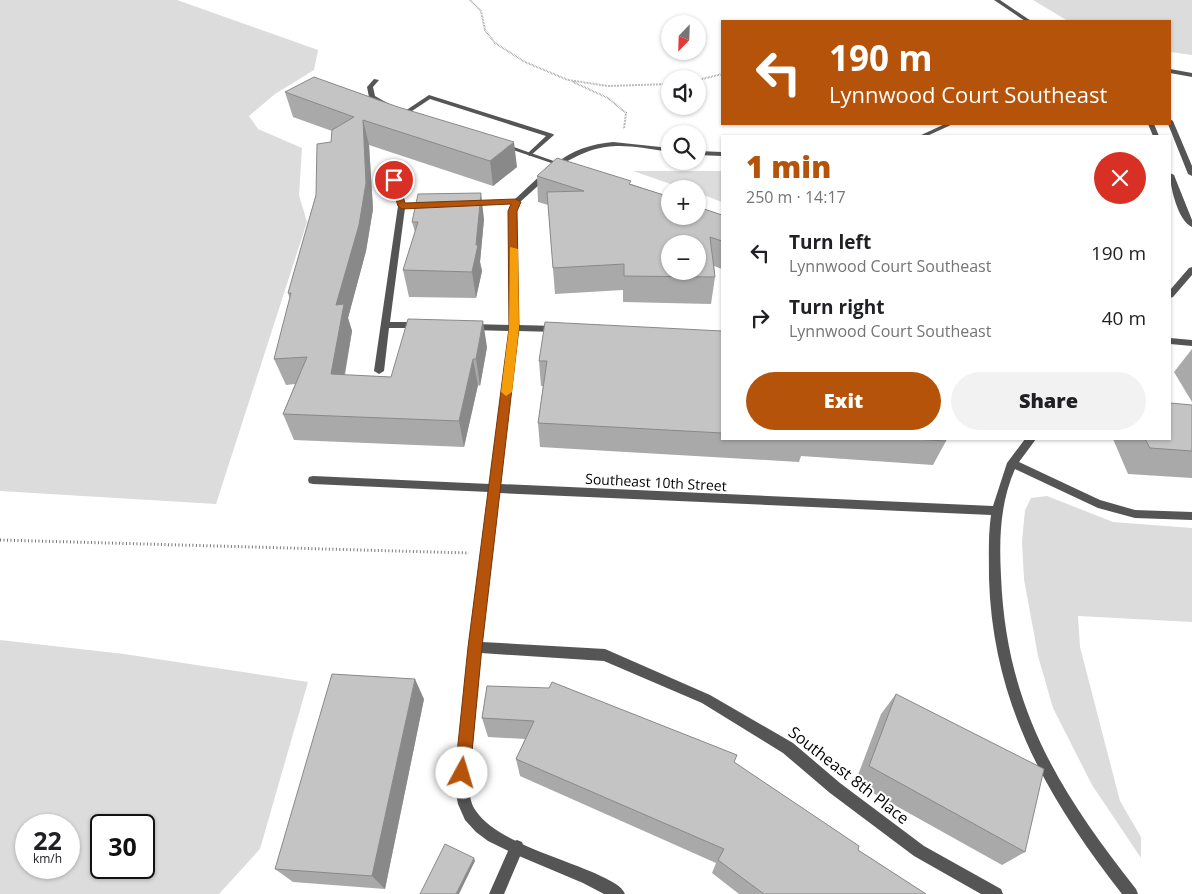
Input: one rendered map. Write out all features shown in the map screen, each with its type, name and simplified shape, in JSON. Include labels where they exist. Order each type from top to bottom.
[{"type":"street","points":[[997,0],[1026,20]]},
{"type":"street","points":[[1171,71],[1192,75]]},
{"type":"street","points":[[376,80],[370,87],[372,96],[381,103],[416,115]]},
{"type":"street","points":[[407,112],[429,97],[551,135],[530,154]]},
{"type":"street","points":[[1171,124],[1192,174]]},
{"type":"street","points":[[924,135],[948,125]]},
{"type":"street","points":[[492,141],[578,170]]},
{"type":"street","points":[[618,894],[585,876],[518,847],[483,829],[472,817],[464,803],[462,773],[475,647],[514,328],[512,211],[516,202],[573,154],[602,143],[622,143],[661,149]]},
{"type":"street","points":[[706,153],[721,154]]},
{"type":"street","points":[[378,372],[402,206],[390,168]]},
{"type":"street","points":[[1171,177],[1186,218],[1192,225]]},
{"type":"street","points":[[459,204],[516,202]]},
{"type":"street","points":[[402,206],[440,204]]},
{"type":"street","points":[[1171,294],[1192,270]]},
{"type":"street","points":[[385,325],[425,326]]},
{"type":"street","points":[[464,326],[564,329]]},
{"type":"street","points":[[1171,342],[1192,343]]},
{"type":"street","points":[[1030,440],[1008,470],[998,510],[994,539],[994,587],[1002,656],[1018,712],[1050,779],[1093,848],[1131,894]]},
{"type":"street","points":[[1012,463],[1098,504],[1135,514],[1192,516]]},
{"type":"street","name":"Southeast 10th Street","points":[[313,480],[998,510]]},
{"type":"street","name":"Southeast 8th Place","points":[[475,647],[605,655],[706,699],[788,748],[835,788],[919,851],[996,894]]},
{"type":"street","points":[[496,894],[518,847]]},
{"type":"path","points":[[470,0],[481,10],[485,30],[494,42],[525,62],[608,98],[626,113],[622,143]]},
{"type":"path","points":[[706,78],[721,74]]},
{"type":"path","points":[[568,80],[608,86],[661,84]]},
{"type":"path","points":[[0,540],[487,553]]},
{"type":"shaded area","points":[[0,0],[177,0],[318,50],[314,70],[275,94],[249,116],[258,129],[302,148],[299,195],[307,222],[216,504],[0,491]]},
{"type":"shaded area","points":[[1033,0],[1192,0],[1192,55],[1171,52],[1171,20],[1066,20]]},
{"type":"shaded area","points":[[633,171],[721,171],[721,202],[706,196],[706,180],[661,181]]},
{"type":"shaded area","points":[[1047,496],[1113,522],[1192,528],[1192,622],[1078,616],[1080,647],[1120,801],[1141,837],[1141,858],[1092,785],[1053,708],[1038,656],[1024,579],[1022,542],[1025,510],[1031,498]]},
{"type":"shaded area","points":[[0,640],[124,654],[308,682],[260,849],[219,894],[0,894]]},
{"type":"building","points":[[314,77],[398,107],[514,142],[490,161],[363,120],[366,183],[359,225],[336,305],[344,304],[331,374],[391,377],[408,319],[483,321],[476,359],[473,359],[459,421],[283,414],[307,357],[274,359],[291,293],[288,293],[316,195],[317,144],[331,142],[332,130],[354,117],[285,92]]},
{"type":"building","points":[[557,158],[631,181],[629,184],[661,194],[661,225],[706,225],[706,210],[721,215],[721,241],[710,237],[715,277],[706,277],[706,235],[661,235],[661,276],[624,276],[624,264],[553,268],[547,192],[584,191],[537,176]]},
{"type":"building","points":[[481,193],[476,245],[478,245],[472,272],[403,270],[418,222],[412,222],[418,194]]},
{"type":"building","points":[[545,322],[721,331],[721,433],[538,423],[547,361],[539,361]]},
{"type":"building","points":[[1171,403],[1192,405],[1192,451],[1150,448],[1146,440],[1171,440]]},
{"type":"building","points":[[332,674],[415,679],[372,876],[275,869]]},
{"type":"building","points":[[552,682],[737,755],[734,762],[859,846],[858,850],[926,894],[764,894],[718,860],[724,849],[516,759],[534,721],[482,718],[487,686],[549,688]]},
{"type":"building","points":[[896,694],[1044,769],[1025,852],[869,766]]},
{"type":"building","points":[[445,844],[474,858],[456,894],[420,894]]},
{"type":"slow traffic","points":[[506,392],[514,328],[513,249]]},
{"type":"route","points":[[394,180],[402,206],[516,202],[512,211],[514,328],[475,647],[462,773]]}]
